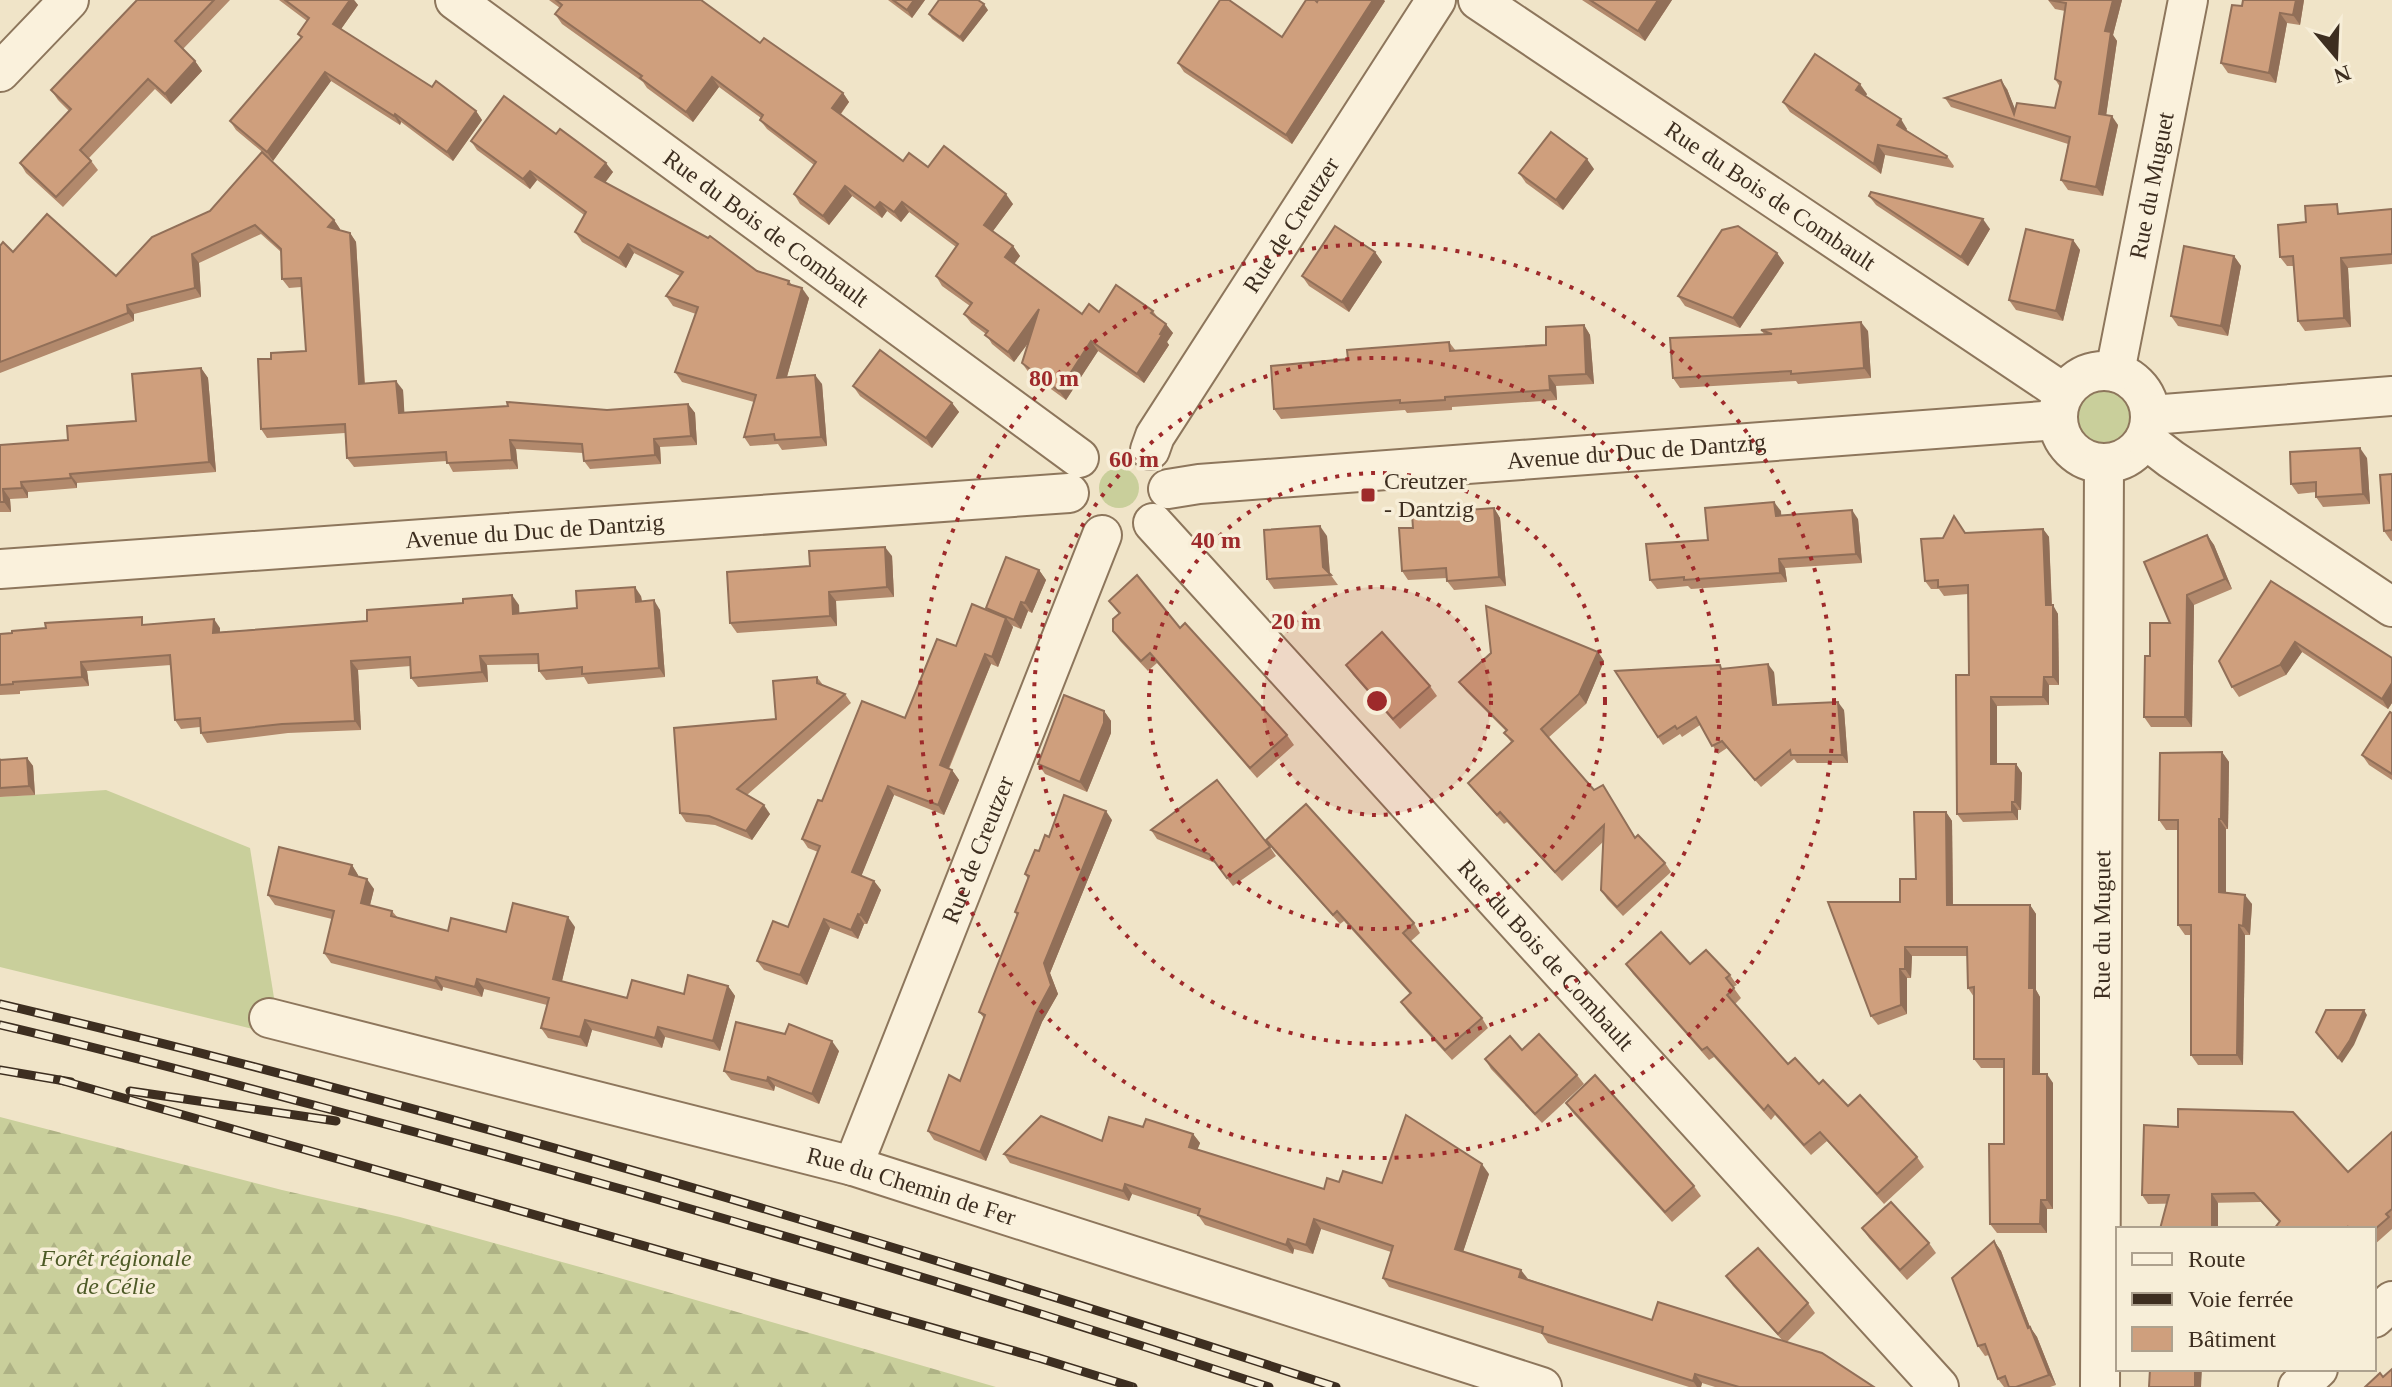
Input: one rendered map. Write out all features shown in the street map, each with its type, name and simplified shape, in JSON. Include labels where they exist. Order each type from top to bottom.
[{"type":"street","points":[[0,72],[69,0]]},
{"type":"street","name":"Rue du Bois de Combault","points":[[455,0],[1105,456]]},
{"type":"street","name":"Rue de Creutzer","points":[[1105,456],[1163,424],[1436,0]]},
{"type":"street","name":"Rue du Bois de Combault","points":[[1478,0],[2060,407]]},
{"type":"street","name":"Rue du Muguet","points":[[2115,372],[2188,0]]},
{"type":"street","points":[[2148,427],[2135,452],[2119,461],[2104,464],[2072,452],[2062,439],[2060,407],[2074,381],[2088,373],[2104,370],[2130,378],[2141,390],[2148,427],[2171,459],[2392,607]]},
{"type":"street","points":[[2148,427],[2392,396]]},
{"type":"street","name":"Avenue du Duc de Dantzig","points":[[1168,489],[2060,407]]},
{"type":"street","points":[[1105,456],[1160,461],[1168,489],[1161,513],[1153,523],[1130,536],[1117,538],[1102,535],[1080,520],[1072,507],[1105,456]]},
{"type":"street","name":"Avenue du Duc de Dantzig","points":[[0,569],[1105,456]]},
{"type":"street","name":"Rue du Muguet","points":[[2100,1387],[2104,464]]},
{"type":"street","name":"Rue du Bois de Combault","points":[[1153,523],[1939,1387]]},
{"type":"street","name":"Rue de Creutzer","points":[[853,1166],[1102,535]]},
{"type":"street","name":"Rue du Chemin de Fer","points":[[269,1018],[853,1166],[1542,1387]]},
{"type":"street","points":[[2376,1316],[2392,1301]]},
{"type":"street","points":[[2298,1387],[2316,1371]]},
{"type":"green space","points":[[2105,389],[2125,397],[2133,417],[2125,437],[2105,445],[2085,437],[2077,417],[2085,397]]},
{"type":"green space","points":[[1119,468],[1133,474],[1139,488],[1133,502],[1119,508],[1105,502],[1099,488],[1105,474]]},
{"type":"green space","points":[[106,790],[250,848],[275,1004],[265,1032],[0,967],[0,797]]},
{"type":"green space","name":"Forêt régionale de Célie","points":[[0,1117],[282,1190],[400,1217],[996,1387],[0,1387]]},
{"type":"building","points":[[137,0],[214,0],[175,41],[195,61],[165,94],[148,79],[80,150],[91,161],[56,197],[20,163],[71,109],[51,90]]},
{"type":"building","points":[[285,0],[350,0],[333,24],[432,87],[436,81],[476,111],[447,152],[395,114],[325,72],[267,152],[230,121],[302,37],[298,34],[309,18]]},
{"type":"building","points":[[556,0],[701,0],[760,43],[764,38],[843,93],[832,108],[903,161],[909,153],[928,167],[944,146],[1006,194],[984,225],[1013,246],[1005,257],[1082,314],[1089,304],[1099,312],[1116,285],[1166,324],[1162,335],[1137,374],[1091,341],[1059,391],[1022,363],[1039,309],[1008,352],[985,335],[988,331],[964,314],[972,303],[936,276],[958,244],[902,202],[894,212],[880,202],[875,208],[845,186],[823,216],[794,194],[816,162],[760,120],[763,115],[712,77],[686,112],[640,78],[642,76],[555,14],[562,5]]},
{"type":"building","points":[[893,0],[914,0],[907,10]]},
{"type":"building","points":[[939,0],[978,0],[984,4],[960,37],[929,14]]},
{"type":"building","points":[[1220,0],[1229,0],[1282,37],[1306,0],[1373,0],[1286,135],[1178,63]]},
{"type":"building","points":[[1590,0],[1658,0],[1638,31]]},
{"type":"building","points":[[2049,0],[2113,0],[2105,31],[2111,32],[2099,114],[2112,116],[2096,187],[2061,180],[2070,137],[1945,98],[2001,80],[2014,114],[2017,103],[2055,108],[2061,82],[2055,79],[2066,3]]},
{"type":"building","points":[[2243,0],[2296,0],[2293,15],[2280,13],[2269,73],[2221,63],[2232,5],[2242,6]]},
{"type":"building","points":[[1815,54],[1860,84],[1856,90],[1901,119],[1897,125],[1946,158],[1878,145],[1874,164],[1783,102]]},
{"type":"building","points":[[504,96],[556,134],[560,129],[606,163],[595,177],[708,238],[710,236],[757,271],[802,288],[777,378],[815,375],[821,437],[775,440],[774,434],[744,437],[756,395],[675,372],[698,307],[666,296],[683,272],[628,244],[619,258],[575,232],[586,212],[530,171],[523,179],[471,141]]},
{"type":"building","points":[[1551,132],[1587,159],[1556,200],[1519,173]]},
{"type":"building","points":[[262,152],[334,220],[328,227],[350,233],[359,384],[396,381],[399,413],[508,406],[507,402],[607,410],[688,404],[691,436],[654,439],[655,455],[584,461],[582,444],[510,440],[512,460],[447,463],[446,452],[347,458],[345,424],[261,429],[258,359],[271,359],[271,353],[306,351],[301,278],[282,279],[281,249],[255,225],[192,254],[195,288],[127,305],[128,313],[0,362],[0,246],[3,242],[13,252],[47,214],[116,276],[152,237],[210,211]]},
{"type":"building","points":[[1871,192],[1983,219],[1961,257],[1869,196]]},
{"type":"building","points":[[2337,204],[2338,214],[2392,209],[2392,254],[2341,258],[2344,318],[2298,321],[2293,256],[2280,257],[2278,225],[2306,222],[2305,206]]},
{"type":"building","points":[[1335,226],[1375,252],[1342,302],[1302,276]]},
{"type":"building","points":[[1738,226],[1777,253],[1733,318],[1678,296],[1722,230]]},
{"type":"building","points":[[2026,229],[2073,240],[2056,311],[2009,300]]},
{"type":"building","points":[[2184,246],[2234,256],[2221,326],[2171,316]]},
{"type":"building","points":[[1861,322],[1864,368],[1673,378],[1670,338],[1772,334],[1761,330]]},
{"type":"building","points":[[1584,325],[1586,374],[1549,376],[1550,390],[1445,397],[1445,400],[1274,409],[1271,366],[1348,359],[1347,350],[1449,342],[1450,351],[1546,345],[1546,327]]},
{"type":"building","points":[[880,350],[952,403],[926,438],[853,386]]},
{"type":"building","points":[[201,368],[209,462],[70,474],[71,478],[21,482],[22,488],[3,489],[4,502],[0,502],[0,445],[68,440],[67,426],[136,421],[132,374]]},
{"type":"building","points":[[2360,448],[2363,494],[2316,497],[2316,482],[2291,484],[2290,452]]},
{"type":"building","points":[[2392,474],[2392,530],[2384,531],[2380,475]]},
{"type":"building","points":[[1774,502],[1776,516],[1852,510],[1856,554],[1779,559],[1780,573],[1650,580],[1646,544],[1708,540],[1705,508]]},
{"type":"building","points":[[1494,508],[1499,577],[1447,581],[1446,568],[1402,571],[1399,528],[1413,528],[1412,514]]},
{"type":"building","points":[[1954,516],[1965,533],[2043,529],[2046,605],[2053,605],[2053,677],[2044,677],[2043,697],[1991,697],[1991,764],[2016,764],[2012,812],[1957,814],[1956,675],[1969,675],[1968,585],[1938,587],[1938,580],[1925,581],[1921,539],[1943,538]]},
{"type":"building","points":[[1320,526],[1323,567],[1331,575],[1267,579],[1264,530]]},
{"type":"building","points":[[2207,535],[2225,579],[2187,595],[2185,717],[2144,717],[2145,656],[2150,656],[2150,623],[2170,623],[2144,562]]},
{"type":"building","points":[[885,547],[887,587],[829,592],[830,616],[730,623],[727,572],[810,566],[809,551]]},
{"type":"building","points":[[1006,557],[1039,570],[1014,620],[986,608]]},
{"type":"building","points":[[1137,575],[1180,628],[1185,623],[1287,735],[1250,768],[1150,653],[1141,661],[1113,631],[1113,619],[1120,613],[1109,601]]},
{"type":"building","points":[[2271,581],[2392,658],[2392,683],[2382,699],[2295,642],[2280,665],[2232,687],[2219,661]]},
{"type":"building","points":[[635,587],[636,602],[654,600],[659,668],[582,674],[582,667],[539,671],[538,654],[480,656],[482,672],[411,678],[410,657],[351,661],[355,721],[282,724],[201,733],[200,718],[175,720],[170,655],[81,662],[82,677],[0,685],[0,634],[46,628],[45,623],[142,617],[142,625],[214,619],[213,633],[367,621],[367,610],[463,603],[463,599],[512,595],[513,614],[577,608],[576,591]]},
{"type":"building","points":[[972,604],[1006,618],[992,657],[985,654],[940,765],[952,770],[938,805],[888,786],[852,872],[874,881],[851,930],[824,919],[800,975],[757,961],[773,921],[788,927],[820,846],[802,839],[818,800],[822,801],[862,701],[905,718],[937,639],[956,646]]},
{"type":"building","points":[[1486,606],[1598,652],[1579,694],[1541,729],[1594,790],[1603,785],[1635,838],[1638,835],[1665,863],[1617,907],[1601,890],[1604,825],[1555,872],[1500,812],[1497,815],[1468,783],[1513,741],[1504,733],[1507,730],[1459,682],[1491,653]]},
{"type":"building","points":[[1382,632],[1430,686],[1393,719],[1346,665]]},
{"type":"building","points":[[1768,664],[1773,705],[1838,702],[1842,755],[1791,755],[1790,750],[1755,780],[1722,741],[1712,746],[1696,717],[1658,737],[1615,671],[1720,665],[1721,669]]},
{"type":"building","points":[[817,677],[817,683],[845,694],[737,789],[764,805],[746,831],[709,816],[680,813],[674,728],[776,719],[773,681]]},
{"type":"building","points":[[1064,695],[1104,711],[1104,723],[1080,782],[1038,764]]},
{"type":"building","points":[[2392,713],[2392,774],[2362,755]]},
{"type":"building","points":[[2222,752],[2219,892],[2245,895],[2243,926],[2239,925],[2237,1055],[2191,1055],[2191,925],[2178,925],[2178,820],[2159,820],[2160,753]]},
{"type":"building","points":[[27,758],[29,786],[0,788],[0,760]]},
{"type":"building","points":[[1217,780],[1270,847],[1227,878],[1209,854],[1151,830]]},
{"type":"building","points":[[1064,795],[1106,811],[1044,963],[1051,985],[1036,1013],[980,1152],[928,1131],[949,1075],[960,1081],[985,1015],[979,1012],[1018,913],[1015,912],[1029,876],[1025,874],[1035,850],[1039,851],[1045,835],[1049,837]]},
{"type":"building","points":[[1306,804],[1414,923],[1403,933],[1482,1018],[1445,1050],[1401,1002],[1411,993],[1337,911],[1333,915],[1266,840]]},
{"type":"building","points":[[1914,812],[1946,812],[1947,905],[2030,905],[2029,988],[2034,988],[2033,1074],[2047,1074],[2047,1200],[2041,1200],[2040,1224],[1990,1224],[1989,1144],[2004,1144],[2004,1059],[1974,1059],[1974,987],[1968,988],[1967,947],[1905,947],[1905,969],[1900,969],[1901,1005],[1871,1016],[1828,902],[1900,902],[1900,879],[1916,879]]},
{"type":"building","points":[[279,847],[352,865],[349,874],[367,879],[361,903],[392,911],[391,916],[448,931],[451,918],[506,932],[513,903],[568,917],[553,979],[627,998],[632,980],[684,994],[688,975],[728,986],[713,1041],[658,1027],[655,1038],[585,1020],[580,1037],[541,1028],[549,998],[477,979],[475,987],[436,977],[435,981],[324,953],[334,911],[268,895]]},
{"type":"building","points":[[1661,932],[1690,964],[1706,950],[1730,975],[1726,978],[1734,988],[1727,995],[1788,1064],[1795,1058],[1819,1084],[1823,1080],[1848,1106],[1860,1095],[1917,1157],[1877,1194],[1820,1132],[1804,1145],[1768,1105],[1764,1110],[1707,1047],[1702,1050],[1626,964]]},
{"type":"building","points":[[2326,1010],[2364,1010],[2338,1058],[2316,1032]]},
{"type":"building","points":[[736,1022],[785,1034],[789,1024],[832,1041],[812,1094],[768,1077],[767,1081],[724,1071]]},
{"type":"building","points":[[1539,1034],[1577,1075],[1535,1114],[1485,1059],[1510,1036],[1522,1050]]},
{"type":"building","points":[[1595,1075],[1694,1186],[1665,1212],[1566,1103]]},
{"type":"building","points":[[2178,1109],[2293,1112],[2348,1172],[2392,1132],[2392,1209],[2386,1214],[2389,1217],[2376,1228],[2276,1227],[2280,1221],[2254,1193],[2212,1194],[2212,1227],[2161,1227],[2169,1195],[2142,1195],[2144,1125],[2178,1127]]},
{"type":"building","points":[[1406,1115],[1482,1164],[1455,1249],[1521,1270],[1519,1277],[1652,1320],[1658,1302],[1822,1353],[1874,1387],[1739,1387],[1695,1374],[1693,1381],[1542,1333],[1543,1327],[1383,1278],[1393,1246],[1314,1219],[1306,1245],[1288,1239],[1286,1245],[1198,1215],[1200,1209],[1125,1184],[1123,1191],[1004,1154],[1041,1116],[1102,1141],[1109,1117],[1143,1127],[1146,1119],[1193,1134],[1189,1147],[1324,1189],[1327,1178],[1339,1182],[1343,1171],[1382,1183]]},
{"type":"building","points":[[1891,1202],[1929,1243],[1900,1270],[1862,1228]]},
{"type":"building","points":[[1994,1241],[2049,1375],[2016,1387],[2009,1387],[2005,1376],[1998,1379],[1985,1344],[1978,1346],[1952,1278]]},
{"type":"building","points":[[1758,1248],[1808,1303],[1778,1334],[1726,1276]]},
{"type":"building","points":[[2392,1369],[2392,1387],[2365,1387],[2380,1373],[2383,1377]]},
{"type":"building","points":[[2150,1371],[2195,1371],[2195,1387],[2149,1387]]},
{"type":"railway","points":[[0,1004],[337,1088],[505,1134],[838,1231],[1336,1387]]},
{"type":"railway","points":[[0,1025],[321,1107],[679,1205],[916,1275],[1269,1387]]},
{"type":"railway","points":[[0,1070],[71,1082]]},
{"type":"railway","points":[[60,1080],[1133,1387]]},
{"type":"railway","points":[[130,1091],[336,1121]]},
{"type":"place","name":"Creutzer - Dantzig","points":[[1368,495]]}]
